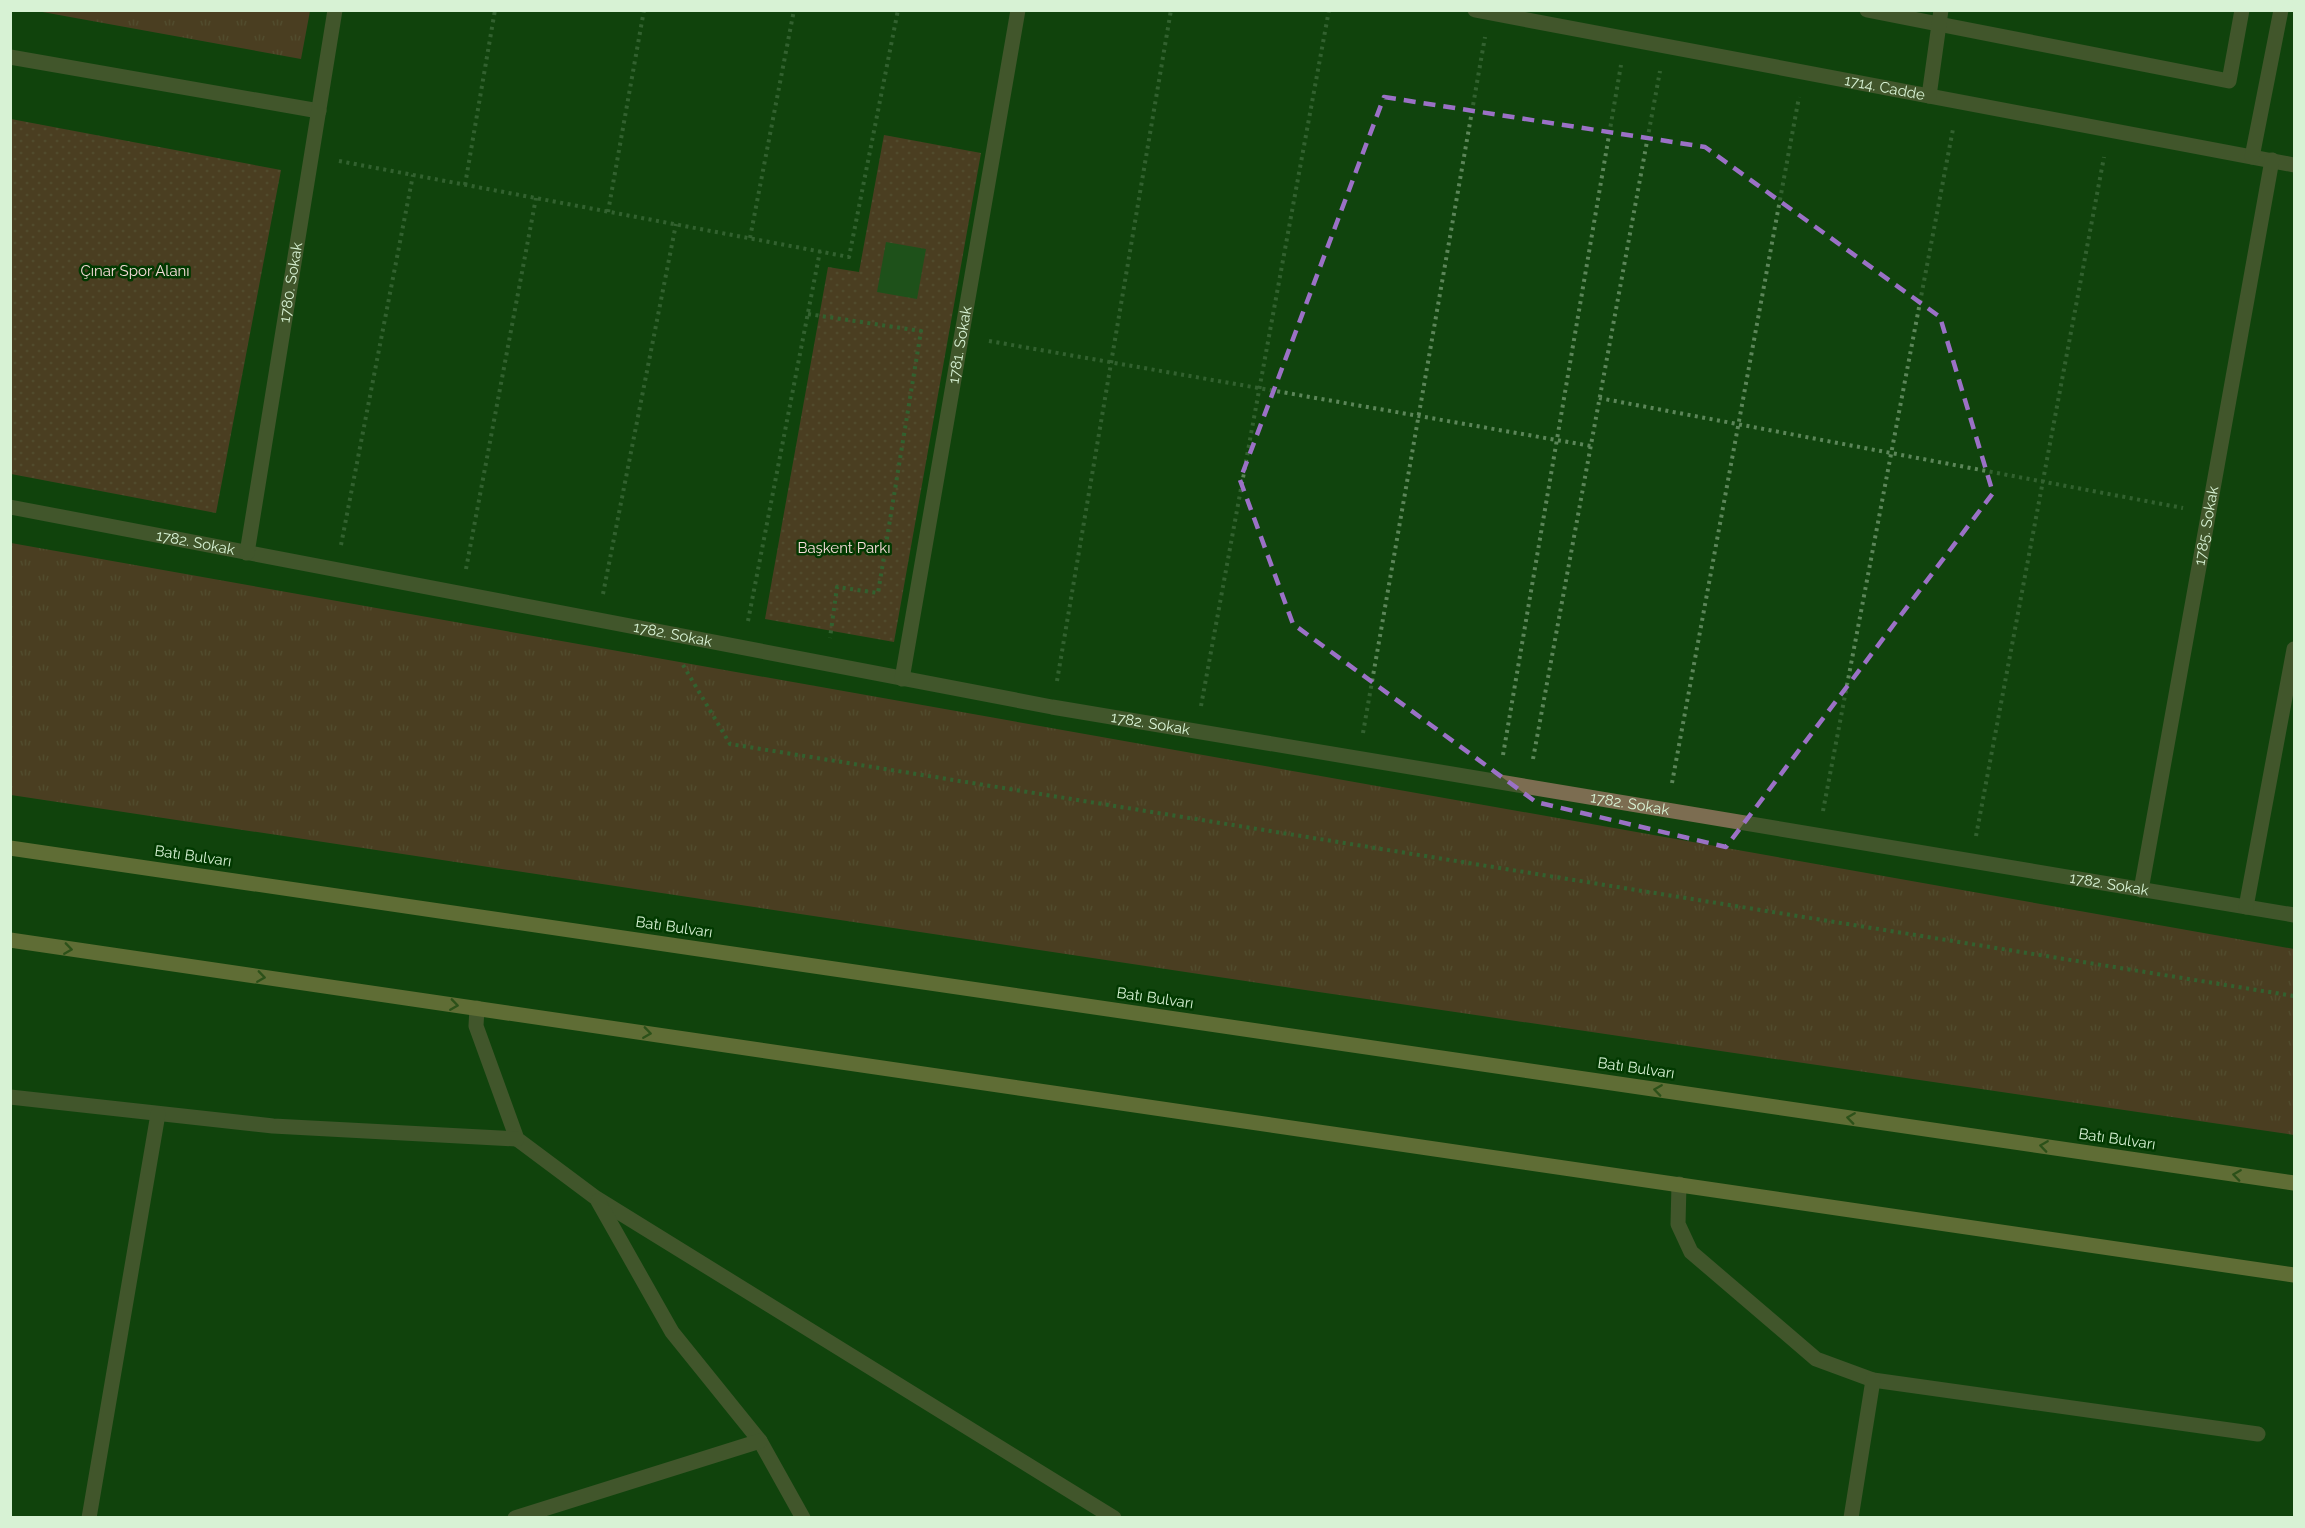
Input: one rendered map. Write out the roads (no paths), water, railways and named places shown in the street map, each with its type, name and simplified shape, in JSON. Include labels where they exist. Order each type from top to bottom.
[{"type":"main road","name":"Batı Bulvarı","points":[[10,848],[2295,1183]]},
{"type":"main road","points":[[10,940],[2295,1275]]},
{"type":"street","name":"1780. Sokak","points":[[247,553],[335,10]]},
{"type":"street","name":"1781. Sokak","points":[[902,679],[1018,10]]},
{"type":"street","points":[[1867,10],[1940,17],[2229,81],[2242,10]]},
{"type":"street","points":[[2252,157],[2281,10]]},
{"type":"street","name":"1714. Cadde","points":[[1482,12],[2295,165]]},
{"type":"street","points":[[1929,96],[1940,17]]},
{"type":"street","points":[[10,57],[319,111]]},
{"type":"street","name":"1785. Sokak","points":[[2141,890],[2272,160]]},
{"type":"street","name":"1782. Sokak","points":[[10,507],[1052,707],[2295,915]]},
{"type":"street","points":[[2246,907],[2295,649]]},
{"type":"street","points":[[477,1008],[476,1026],[517,1139],[596,1198],[1114,1518]]},
{"type":"street","points":[[10,1097],[273,1126],[517,1139]]},
{"type":"street","points":[[89,1518],[158,1113]]},
{"type":"street","points":[[1678,1184],[1678,1224],[1691,1252],[1701,1263],[1816,1359],[1873,1380],[2258,1434]]},
{"type":"street","points":[[596,1198],[672,1332],[760,1441],[803,1518]]},
{"type":"street","points":[[1851,1518],[1873,1380]]},
{"type":"street","points":[[515,1518],[760,1441]]},
{"type":"park label","name":"Çınar Spor Alanı","points":[[135,271]]},
{"type":"park label","name":"Başkent Parkı","points":[[844,548]]}]
